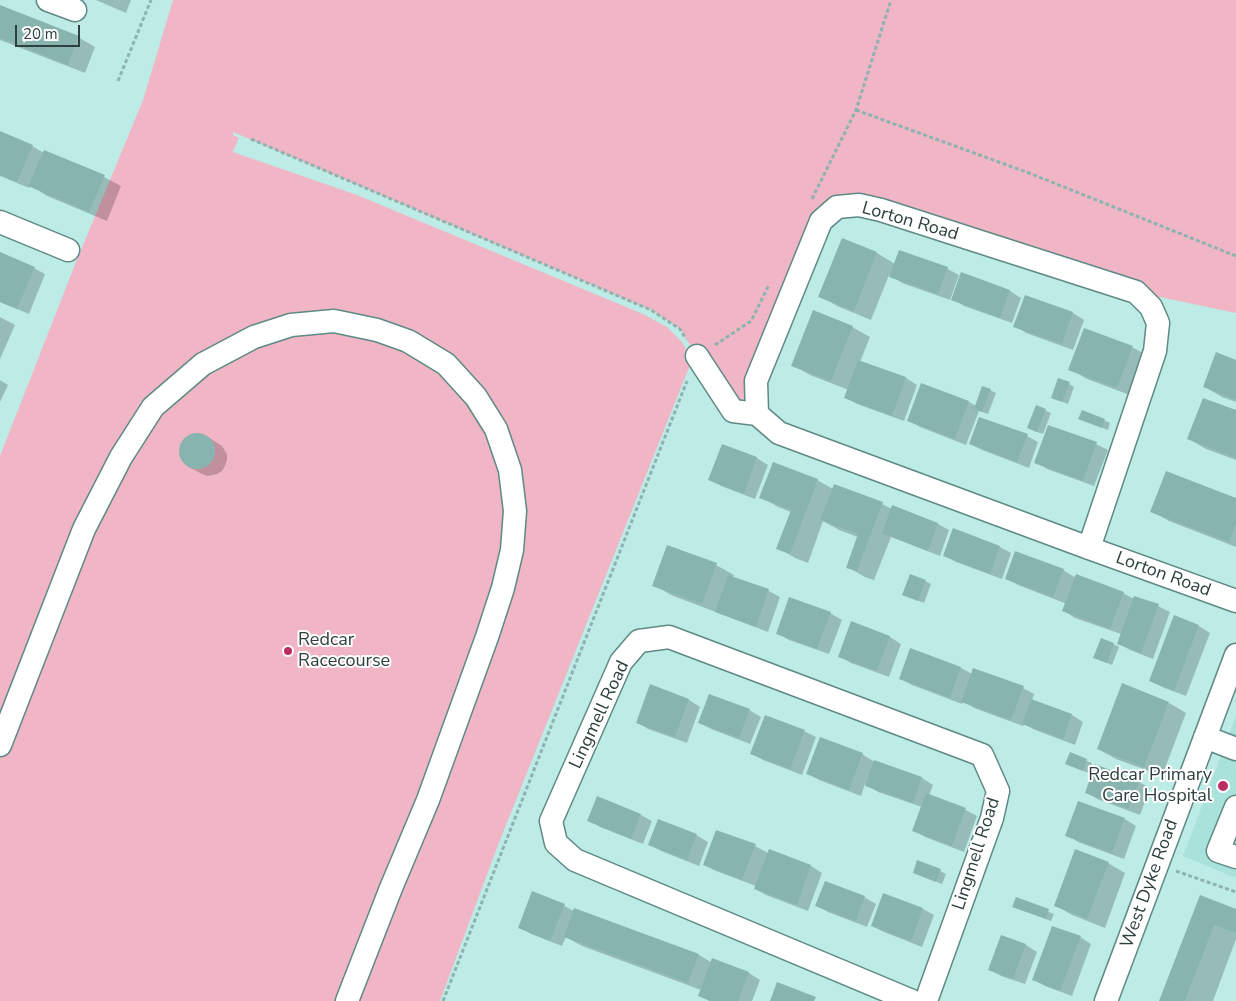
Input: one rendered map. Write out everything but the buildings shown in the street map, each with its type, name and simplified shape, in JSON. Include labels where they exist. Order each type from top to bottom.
[{"type":"street","points":[[48,0],[75,10]]},
{"type":"street","name":"Lorton Road","points":[[1089,548],[1155,351],[1158,323],[1151,307],[1136,292],[881,210],[859,205],[837,207],[821,221],[756,381],[757,414],[779,434],[1089,548],[1236,601]]},
{"type":"street","points":[[0,222],[68,250]]},
{"type":"street","points":[[0,745],[84,529],[121,457],[154,407],[196,370],[254,336],[291,325],[334,321],[377,330],[408,341],[446,364],[476,396],[496,429],[510,470],[515,511],[512,550],[495,613],[432,791],[391,888],[348,1001]]},
{"type":"street","points":[[697,356],[733,411],[757,414]]},
{"type":"street","name":"Lingmell Road","points":[[912,1001],[575,860],[556,843],[552,821],[621,662],[639,641],[669,638],[982,756],[998,790],[992,818],[926,1001]]},
{"type":"street","name":"West Dyke Road","points":[[1106,1001],[1236,655]]},
{"type":"street","points":[[1205,737],[1236,748]]},
{"type":"street","points":[[1236,806],[1218,851],[1236,858]]},
{"type":"path","points":[[118,81],[151,0]]},
{"type":"path","points":[[808,207],[856,110],[891,0]]},
{"type":"path","points":[[856,110],[1030,172],[1236,256]]},
{"type":"path","points":[[251,139],[651,310],[680,329],[697,356]]},
{"type":"path","points":[[443,1001],[697,356],[751,321],[773,277]]},
{"type":"path","points":[[1157,864],[1236,892]]},
{"type":"shaded area","name":"Redcar Racecourse","points":[[173,0],[1236,0],[1236,313],[1136,292],[837,207],[756,397],[733,411],[680,329],[651,310],[233,132],[233,135],[239,138],[233,152],[357,195],[643,314],[667,327],[682,342],[692,360],[498,845],[440,1001],[0,1001],[0,456],[74,267],[143,100]]},
{"type":"shaded area","name":"Redcar Primary Care Hospital","points":[[1236,716],[1236,878],[1183,856]]},
{"type":"place","name":"Redcar Racecourse","points":[[288,651]]},
{"type":"place","name":"Redcar Primary Care Hospital","points":[[1223,786]]}]
